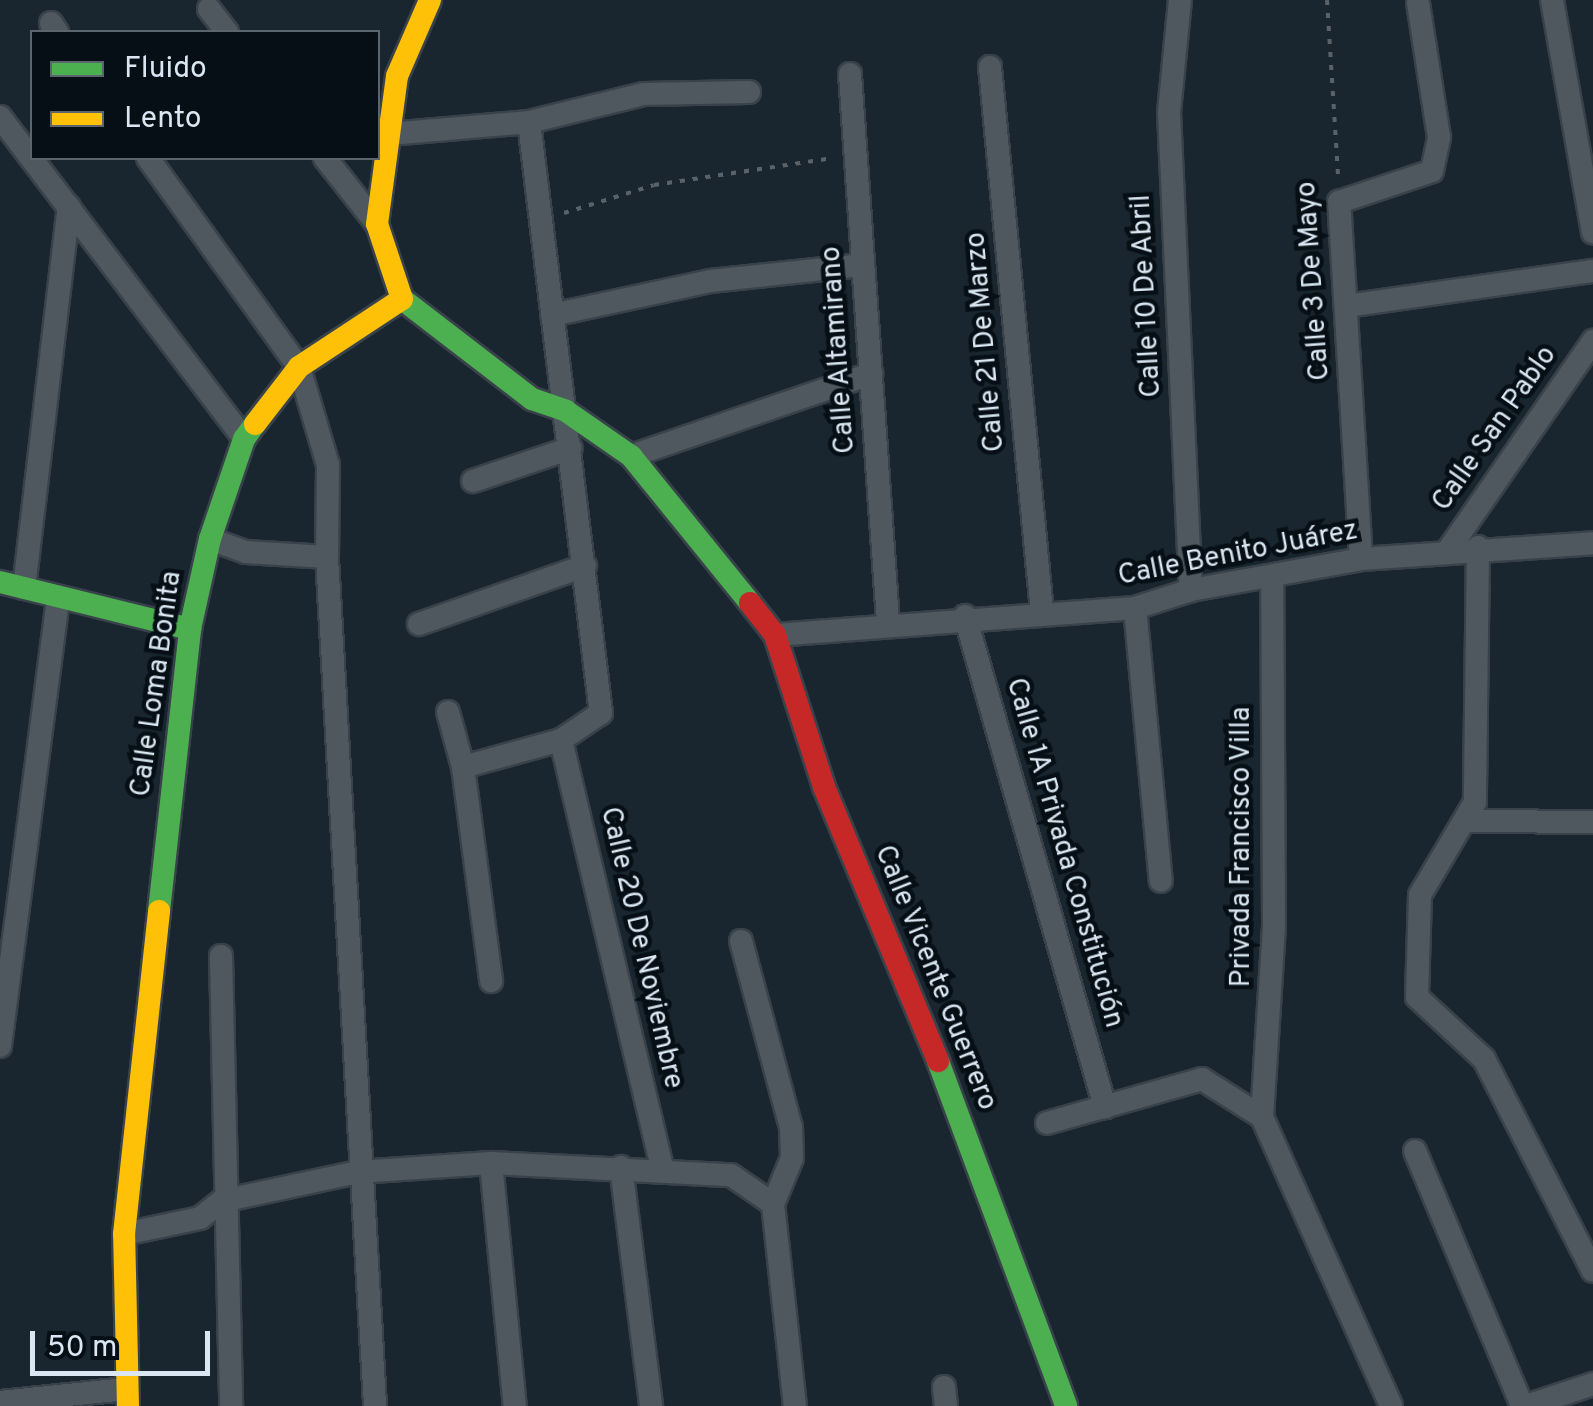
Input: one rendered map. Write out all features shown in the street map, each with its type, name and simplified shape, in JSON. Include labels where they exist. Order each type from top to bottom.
[{"type":"street","points":[[377,224],[397,76],[430,0]]},
{"type":"street","name":"Calle 10 De Abril","points":[[1180,0],[1169,112],[1191,590]]},
{"type":"street","points":[[1552,0],[1593,232]]},
{"type":"street","points":[[1339,202],[1432,170],[1439,137],[1418,3]]},
{"type":"street","points":[[209,9],[225,30]]},
{"type":"street","name":"Calle 21 De Marzo","points":[[990,67],[1042,612]]},
{"type":"street","name":"Calle Altamirano","points":[[850,74],[888,622]]},
{"type":"street","points":[[389,134],[529,122],[644,94],[750,92]]},
{"type":"street","points":[[0,117],[30,157]]},
{"type":"street","points":[[463,767],[561,740],[601,713],[529,122]]},
{"type":"street","points":[[32,160],[244,439]]},
{"type":"street","points":[[149,160],[299,367],[328,465],[327,557],[358,1172],[374,1406]]},
{"type":"street","points":[[327,160],[377,224],[402,299]]},
{"type":"street","name":"Calle 3 De Mayo","points":[[1339,202],[1362,559]]},
{"type":"street","points":[[24,588],[68,207]]},
{"type":"street","points":[[552,315],[710,281],[863,265]]},
{"type":"street","points":[[1346,306],[1593,272]]},
{"type":"street","name":"Calle Loma Bonita","points":[[126,1398],[124,1234],[190,629],[210,539],[244,439],[299,367],[402,299]]},
{"type":"street","name":"Calle Vicente Guerrero","points":[[402,299],[532,399],[566,411],[631,456],[775,634],[824,788],[934,1050],[1066,1406]]},
{"type":"street","name":"Calle San Pablo","points":[[1447,552],[1593,341]]},
{"type":"street","points":[[631,456],[871,374]]},
{"type":"street","points":[[473,481],[571,448]]},
{"type":"street","points":[[210,539],[246,552],[327,557]]},
{"type":"street","name":"Calle Benito Juárez","points":[[775,634],[966,616],[1135,608],[1191,590],[1362,559],[1478,547],[1593,544]]},
{"type":"street","points":[[1478,547],[1475,802],[1420,895],[1417,997],[1484,1059],[1593,1271]]},
{"type":"street","points":[[419,624],[585,566]]},
{"type":"street","name":"Privada Francisco Villa","points":[[1262,1118],[1274,925],[1272,576]]},
{"type":"street","points":[[0,582],[190,629]]},
{"type":"street","points":[[0,1046],[58,598]]},
{"type":"street","points":[[1135,608],[1162,881]]},
{"type":"street","name":"Calle 1A Privada Constitución","points":[[966,616],[1104,1107]]},
{"type":"street","points":[[448,712],[463,767],[490,981]]},
{"type":"street","name":"Calle 20 De Noviembre","points":[[561,740],[663,1170]]},
{"type":"street","points":[[1466,822],[1593,822]]},
{"type":"street","points":[[740,941],[790,1128],[792,1158],[774,1204],[795,1406]]},
{"type":"street","points":[[221,956],[222,1200],[231,1406]]},
{"type":"street","points":[[1047,1123],[1202,1079],[1262,1118],[1391,1406]]},
{"type":"street","points":[[1415,1150],[1524,1406],[1564,1400],[1593,1384]]},
{"type":"street","points":[[490,1163],[515,1406]]},
{"type":"street","points":[[124,1234],[200,1218],[222,1200],[358,1172],[490,1163],[731,1175],[774,1204]]},
{"type":"street","points":[[621,1167],[651,1406]]},
{"type":"street","points":[[0,1402],[126,1398]]},
{"type":"path","name":"Calle 3 De Mayo","points":[[1326,0],[1339,202]]},
{"type":"path","points":[[540,221],[654,184],[855,155]]},
{"type":"traffic: fast","points":[[402,299],[532,399],[566,411],[631,456],[750,603]]},
{"type":"traffic: fast","points":[[159,911],[190,629],[210,539],[244,439],[255,424]]},
{"type":"traffic: fast","points":[[0,582],[190,629]]},
{"type":"traffic: fast","points":[[938,1061],[1066,1406]]},
{"type":"traffic: slow","points":[[402,299],[377,224],[397,76],[430,0]]},
{"type":"traffic: slow","points":[[255,424],[299,367],[402,299]]},
{"type":"traffic: slow","points":[[128,1406],[124,1234],[159,911]]},
{"type":"traffic: jam","points":[[750,603],[775,635],[824,787],[938,1061]]}]
